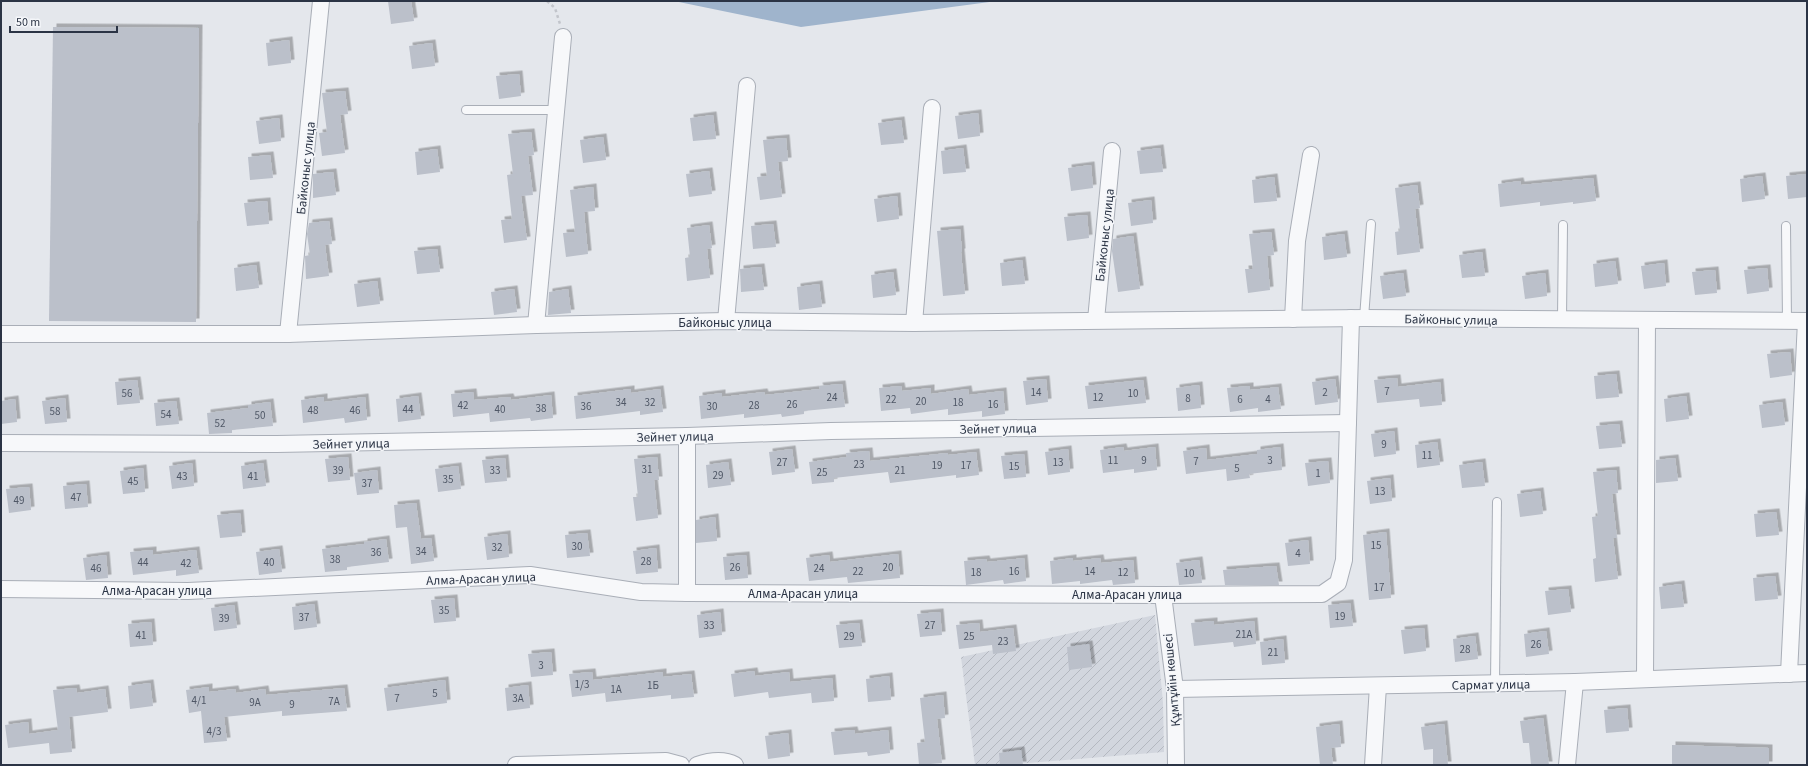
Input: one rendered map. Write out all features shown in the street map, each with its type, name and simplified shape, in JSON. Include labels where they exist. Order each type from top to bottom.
[{"type":"street","name":"Байконыс улица","points":[[288,334],[321,1]]},
{"type":"street","points":[[536,325],[563,38]]},
{"type":"street","points":[[726,321],[747,86]]},
{"type":"street","points":[[914,322],[932,108]]},
{"type":"street","name":"Байконыс улица","points":[[1096,320],[1112,151]]},
{"type":"street","points":[[1293,319],[1297,241],[1312,155]]},
{"type":"street","name":"Байконыс улица","points":[[1,334],[288,334],[536,325],[726,321],[914,322],[1357,318],[1807,321]]},
{"type":"street","name":"Алма-Арасан улица","points":[[1,589],[188,591],[530,575],[641,592],[1163,595],[1322,594],[1338,583],[1344,560],[1348,423],[1357,318]]},
{"type":"street","points":[[1644,678],[1647,320]]},
{"type":"street","points":[[1789,674],[1807,321]]},
{"type":"street","name":"Зейнет улица","points":[[1,443],[277,444],[687,436],[847,430],[1348,423]]},
{"type":"street","points":[[687,436],[687,593]]},
{"type":"street","name":"Құмтұйiн көшесі","points":[[1163,595],[1175,690],[1176,765]]},
{"type":"street","name":"Сармат улица","points":[[1175,690],[1575,682],[1644,678],[1807,674]]},
{"type":"street","points":[[1568,765],[1575,682]]},
{"type":"street","points":[[1373,765],[1378,686]]},
{"type":"street","points":[[516,765],[666,760],[680,765]]},
{"type":"street","points":[[698,765],[710,761],[732,763],[735,765]]},
{"type":"lane","points":[[466,110],[556,110]]},
{"type":"lane","points":[[1357,318],[1371,224]]},
{"type":"lane","points":[[1562,320],[1563,225]]},
{"type":"lane","points":[[1786,226],[1788,321]]},
{"type":"lane","points":[[1495,683],[1497,502]]},
{"type":"path","points":[[547,1],[555,8],[563,38]]},
{"type":"shaded area","points":[[1155,615],[1163,703],[1164,752],[1002,765],[975,765],[961,657]]},
{"type":"water","points":[[674,1],[997,1],[801,27]]},
{"type":"building","points":[[388,1],[411,1],[414,21],[391,24]]},
{"type":"building","points":[[53,27],[199,28],[196,322],[49,321]]},
{"type":"building","points":[[289,40],[291,63],[268,66],[266,43]]},
{"type":"building","points":[[432,43],[435,66],[412,69],[409,46]]},
{"type":"building","points":[[519,74],[521,96],[499,99],[496,76]]},
{"type":"building","points":[[345,91],[348,114],[340,115],[345,153],[322,156],[319,133],[327,132],[322,93]]},
{"type":"building","points":[[978,113],[980,136],[958,139],[955,116]]},
{"type":"building","points":[[713,115],[716,139],[693,141],[690,118]]},
{"type":"building","points":[[279,118],[281,141],[259,144],[256,121]]},
{"type":"building","points":[[901,120],[904,143],[881,145],[878,123]]},
{"type":"building","points":[[531,132],[534,155],[528,156],[533,195],[521,196],[527,240],[504,243],[501,220],[512,219],[507,175],[513,174],[508,134]]},
{"type":"building","points":[[603,137],[606,160],[583,163],[580,140]]},
{"type":"building","points":[[786,138],[788,161],[778,162],[782,197],[760,200],[757,177],[767,176],[763,140]]},
{"type":"building","points":[[963,148],[966,172],[943,174],[941,151]]},
{"type":"building","points":[[1160,148],[1163,172],[1140,174],[1137,151]]},
{"type":"building","points":[[437,149],[440,172],[417,175],[415,152]]},
{"type":"building","points":[[270,155],[273,178],[250,180],[248,157]]},
{"type":"building","points":[[1091,165],[1093,188],[1071,191],[1068,168]]},
{"type":"building","points":[[709,171],[712,194],[689,197],[686,174]]},
{"type":"building","points":[[333,172],[336,195],[313,198],[313,174]]},
{"type":"building","points":[[1807,174],[1807,197],[1788,199],[1786,176]]},
{"type":"building","points":[[1762,176],[1765,199],[1742,202],[1740,179]]},
{"type":"building","points":[[1274,177],[1277,201],[1254,203],[1252,180]]},
{"type":"building","points":[[1593,178],[1596,201],[1540,206],[1540,202],[1500,207],[1498,184],[1520,181],[1521,185]]},
{"type":"building","points":[[1417,185],[1420,208],[1415,209],[1420,252],[1397,255],[1395,232],[1400,231],[1395,188]]},
{"type":"building","points":[[593,187],[595,211],[584,212],[588,254],[566,257],[563,233],[575,232],[570,190]]},
{"type":"building","points":[[897,196],[899,219],[877,222],[874,199]]},
{"type":"building","points":[[1151,200],[1153,223],[1131,226],[1128,203]]},
{"type":"building","points":[[267,201],[269,224],[247,226],[244,203]]},
{"type":"building","points":[[1087,215],[1089,238],[1067,241],[1064,217]]},
{"type":"building","points":[[329,221],[332,244],[325,245],[329,276],[306,279],[305,256],[310,255],[307,234],[309,223]]},
{"type":"building","points":[[773,224],[776,247],[753,249],[751,226]]},
{"type":"building","points":[[709,225],[712,248],[707,249],[710,278],[687,281],[685,258],[690,257],[687,228]]},
{"type":"building","points":[[960,229],[965,294],[943,296],[937,231]]},
{"type":"building","points":[[1271,232],[1274,255],[1267,256],[1270,290],[1248,293],[1245,269],[1253,269],[1249,234]]},
{"type":"building","points":[[1344,234],[1347,257],[1324,260],[1322,237]]},
{"type":"building","points":[[1133,236],[1140,289],[1118,292],[1112,251],[1113,239]]},
{"type":"building","points":[[437,249],[440,272],[417,274],[414,251]]},
{"type":"building","points":[[1482,252],[1485,276],[1462,278],[1459,255]]},
{"type":"building","points":[[1022,260],[1025,284],[1002,286],[1000,263]]},
{"type":"building","points":[[1615,261],[1618,284],[1595,287],[1593,264]]},
{"type":"building","points":[[1664,263],[1666,286],[1644,289],[1641,266]]},
{"type":"building","points":[[256,265],[259,288],[236,291],[234,268]]},
{"type":"building","points":[[761,267],[764,290],[741,292],[740,269]]},
{"type":"building","points":[[1767,268],[1769,291],[1747,294],[1744,270]]},
{"type":"building","points":[[1715,270],[1717,293],[1695,295],[1692,272]]},
{"type":"building","points":[[893,272],[896,295],[873,298],[871,275]]},
{"type":"building","points":[[1403,273],[1406,296],[1383,299],[1380,276]]},
{"type":"building","points":[[1545,273],[1547,296],[1525,299],[1522,276]]},
{"type":"building","points":[[377,281],[380,304],[357,307],[354,284]]},
{"type":"building","points":[[819,284],[822,307],[799,310],[797,287]]},
{"type":"building","points":[[514,289],[517,312],[494,315],[491,292]]},
{"type":"building","points":[[568,289],[571,313],[548,315],[549,292]]},
{"type":"building","points":[[1790,352],[1792,375],[1770,378],[1767,354]]},
{"type":"building","points":[[1616,374],[1619,397],[1596,399],[1594,376]]},
{"type":"building","points":[[1397,378],[1398,387],[1440,382],[1442,405],[1420,407],[1419,399],[1377,403],[1374,380]]},
{"type":"building","points":[[1046,379],[1048,402],[1026,405],[1023,381]]},
{"type":"building","points":[[1335,379],[1338,402],[1315,405],[1312,382]]},
{"type":"building","points":[[137,380],[140,403],[117,405],[115,382]]},
{"type":"building","points":[[1143,380],[1146,403],[1088,409],[1085,386]]},
{"type":"building","points":[[842,384],[845,407],[804,411],[804,414],[782,417],[781,414],[744,418],[744,414],[701,419],[699,396],[722,393],[722,397],[764,392],[765,395],[820,389],[819,386]]},
{"type":"building","points":[[1199,385],[1201,408],[1178,411],[1176,388]]},
{"type":"building","points":[[901,386],[902,391],[931,388],[931,394],[968,389],[969,395],[1003,391],[1005,414],[982,417],[982,411],[948,415],[948,409],[911,414],[910,408],[881,411],[879,388]]},
{"type":"building","points":[[1250,386],[1250,390],[1278,387],[1281,409],[1258,412],[1258,408],[1230,412],[1227,388]]},
{"type":"building","points":[[631,389],[631,393],[660,389],[663,412],[640,415],[640,411],[576,419],[574,396]]},
{"type":"building","points":[[473,392],[474,400],[510,397],[511,400],[551,395],[553,418],[531,421],[530,418],[490,422],[489,413],[453,417],[451,394]]},
{"type":"building","points":[[418,396],[421,419],[398,422],[396,399]]},
{"type":"building","points":[[1686,396],[1689,419],[1666,422],[1664,399]]},
{"type":"building","points":[[324,397],[324,402],[365,397],[367,420],[345,423],[344,418],[303,423],[301,400]]},
{"type":"building","points":[[65,398],[67,422],[45,424],[42,401]]},
{"type":"building","points":[[15,399],[17,422],[1,424],[1,401]]},
{"type":"building","points":[[176,401],[179,424],[156,426],[154,403]]},
{"type":"building","points":[[270,402],[273,426],[232,430],[232,433],[209,434],[207,413],[248,408],[248,405]]},
{"type":"building","points":[[1782,402],[1785,425],[1762,428],[1759,405]]},
{"type":"building","points":[[1619,424],[1622,447],[1599,449],[1596,426]]},
{"type":"building","points":[[1394,431],[1396,454],[1374,457],[1371,434]]},
{"type":"building","points":[[1437,442],[1440,465],[1417,468],[1415,445]]},
{"type":"building","points":[[1123,447],[1124,451],[1155,447],[1157,470],[1134,473],[1134,469],[1103,473],[1100,450]]},
{"type":"building","points":[[1280,447],[1282,470],[1249,474],[1250,478],[1227,481],[1226,469],[1186,474],[1183,451],[1206,448],[1207,460],[1257,454],[1257,450]]},
{"type":"building","points":[[792,449],[795,472],[772,475],[769,452]]},
{"type":"building","points":[[1068,449],[1070,472],[1048,475],[1045,452]]},
{"type":"building","points":[[869,451],[870,461],[948,453],[948,455],[976,452],[979,475],[956,478],[956,475],[890,483],[888,472],[834,478],[834,482],[812,484],[809,462],[847,457],[846,453]]},
{"type":"building","points":[[1024,454],[1026,477],[1004,479],[1001,456]]},
{"type":"building","points":[[348,457],[350,480],[328,482],[325,459]]},
{"type":"building","points":[[657,457],[659,480],[654,480],[658,518],[636,521],[633,497],[638,497],[634,459]]},
{"type":"building","points":[[505,458],[507,481],[485,483],[482,460]]},
{"type":"building","points":[[1675,458],[1678,481],[1656,483],[1656,460]]},
{"type":"building","points":[[1328,461],[1330,483],[1308,486],[1305,463]]},
{"type":"building","points":[[728,462],[731,485],[708,488],[706,465]]},
{"type":"building","points":[[1482,462],[1485,486],[1462,488],[1459,465]]},
{"type":"building","points":[[192,463],[194,486],[172,489],[169,466]]},
{"type":"building","points":[[263,463],[266,486],[243,489],[241,466]]},
{"type":"building","points":[[458,466],[461,489],[438,492],[435,469]]},
{"type":"building","points":[[143,468],[145,492],[123,494],[120,471]]},
{"type":"building","points":[[377,470],[379,493],[357,495],[354,473]]},
{"type":"building","points":[[1616,470],[1618,493],[1612,494],[1617,538],[1613,538],[1618,579],[1595,582],[1593,559],[1596,558],[1592,517],[1598,516],[1593,472]]},
{"type":"building","points":[[1390,478],[1392,501],[1370,504],[1367,481]]},
{"type":"building","points":[[86,484],[88,507],[65,509],[63,486]]},
{"type":"building","points":[[29,487],[31,510],[9,513],[6,489]]},
{"type":"building","points":[[1540,491],[1543,514],[1520,517],[1517,494]]},
{"type":"building","points":[[416,503],[421,539],[431,538],[434,561],[411,564],[407,527],[396,528],[394,505]]},
{"type":"building","points":[[1776,512],[1779,535],[1756,537],[1754,514]]},
{"type":"building","points":[[240,513],[242,536],[220,538],[217,515]]},
{"type":"building","points":[[715,517],[717,541],[696,543],[696,520]]},
{"type":"building","points":[[1386,532],[1391,598],[1369,600],[1363,535]]},
{"type":"building","points":[[587,533],[590,556],[567,558],[565,535]]},
{"type":"building","points":[[507,534],[509,557],[487,560],[484,537]]},
{"type":"building","points":[[386,539],[389,562],[347,567],[347,570],[325,572],[322,549],[364,544],[364,542]]},
{"type":"building","points":[[1308,540],[1310,564],[1288,566],[1285,543]]},
{"type":"building","points":[[656,548],[658,572],[636,574],[633,551]]},
{"type":"building","points":[[279,549],[282,572],[259,575],[256,552]]},
{"type":"building","points":[[153,550],[153,555],[196,550],[199,573],[176,576],[176,570],[133,575],[130,552]]},
{"type":"building","points":[[898,554],[900,578],[848,583],[847,577],[809,581],[806,558],[829,555],[830,562]]},
{"type":"building","points":[[106,555],[108,578],[86,580],[83,558]]},
{"type":"building","points":[[746,555],[748,578],[725,580],[723,557]]},
{"type":"building","points":[[1024,558],[1026,581],[1004,584],[1003,580],[966,585],[964,561],[986,559],[987,562]]},
{"type":"building","points":[[1073,558],[1073,561],[1100,558],[1101,563],[1133,560],[1135,583],[1113,585],[1112,580],[1080,584],[1080,581],[1052,584],[1050,561]]},
{"type":"building","points":[[1199,560],[1202,583],[1179,585],[1176,563]]},
{"type":"building","points":[[1276,566],[1279,585],[1225,585],[1223,570]]},
{"type":"building","points":[[1775,576],[1778,599],[1755,601],[1753,578]]},
{"type":"building","points":[[1681,584],[1684,607],[1661,609],[1659,587]]},
{"type":"building","points":[[1568,589],[1571,612],[1548,615],[1545,591]]},
{"type":"building","points":[[454,598],[456,621],[434,623],[431,600]]},
{"type":"building","points":[[1350,603],[1353,626],[1330,628],[1328,605]]},
{"type":"building","points":[[314,604],[317,627],[294,630],[292,607]]},
{"type":"building","points":[[234,605],[237,628],[214,631],[211,608]]},
{"type":"building","points":[[720,612],[722,635],[699,638],[697,615]]},
{"type":"building","points":[[940,612],[942,635],[920,637],[917,614]]},
{"type":"building","points":[[1214,621],[1214,625],[1254,621],[1256,644],[1234,647],[1233,642],[1194,646],[1191,623]]},
{"type":"building","points":[[151,622],[153,645],[130,647],[128,624]]},
{"type":"building","points":[[859,623],[862,646],[839,648],[836,625]]},
{"type":"building","points":[[979,623],[980,632],[1013,628],[1016,651],[993,654],[992,645],[959,649],[956,625]]},
{"type":"building","points":[[1424,628],[1426,651],[1404,654],[1401,630]]},
{"type":"building","points":[[1546,631],[1549,654],[1526,657],[1524,634]]},
{"type":"building","points":[[1475,636],[1478,659],[1455,662],[1453,639]]},
{"type":"building","points":[[1283,639],[1285,663],[1262,665],[1260,642]]},
{"type":"building","points":[[1089,644],[1092,667],[1069,670],[1067,647]]},
{"type":"building","points":[[551,652],[553,675],[531,677],[528,654]]},
{"type":"building","points":[[754,671],[755,676],[789,672],[790,682],[832,678],[834,701],[812,703],[811,693],[769,698],[768,692],[734,697],[731,674]]},
{"type":"building","points":[[592,672],[593,680],[663,672],[663,677],[691,674],[694,697],[671,699],[671,695],[606,702],[605,693],[572,697],[569,674]]},
{"type":"building","points":[[889,676],[891,700],[868,702],[866,679]]},
{"type":"building","points":[[445,680],[447,703],[387,711],[384,688]]},
{"type":"building","points":[[150,683],[153,706],[130,709],[128,686]]},
{"type":"building","points":[[528,685],[530,708],[507,711],[505,688]]},
{"type":"building","points":[[209,687],[209,692],[235,689],[236,693],[265,689],[266,695],[344,688],[347,711],[282,716],[282,711],[224,717],[227,741],[204,743],[201,711],[189,713],[186,690]]},
{"type":"building","points":[[76,688],[77,693],[105,689],[108,712],[69,717],[72,752],[50,754],[49,743],[8,748],[5,725],[28,722],[29,734],[58,730],[53,690]]},
{"type":"building","points":[[943,695],[945,718],[937,719],[942,763],[919,765],[917,743],[925,742],[920,698]]},
{"type":"building","points":[[1627,708],[1629,731],[1606,733],[1604,710]]},
{"type":"building","points":[[1543,718],[1549,765],[1531,765],[1529,743],[1523,743],[1520,721]]},
{"type":"building","points":[[1339,724],[1341,747],[1331,748],[1333,765],[1320,765],[1316,727]]},
{"type":"building","points":[[1444,724],[1448,765],[1433,765],[1433,749],[1424,750],[1421,727]]},
{"type":"building","points":[[854,730],[855,734],[888,730],[890,753],[868,756],[867,752],[834,755],[831,732]]},
{"type":"building","points":[[788,733],[790,756],[768,759],[765,736]]},
{"type":"building","points":[[1672,745],[1769,748],[1769,765],[1672,765]]},
{"type":"building","points":[[1021,750],[1023,765],[1000,765],[999,753]]}]
